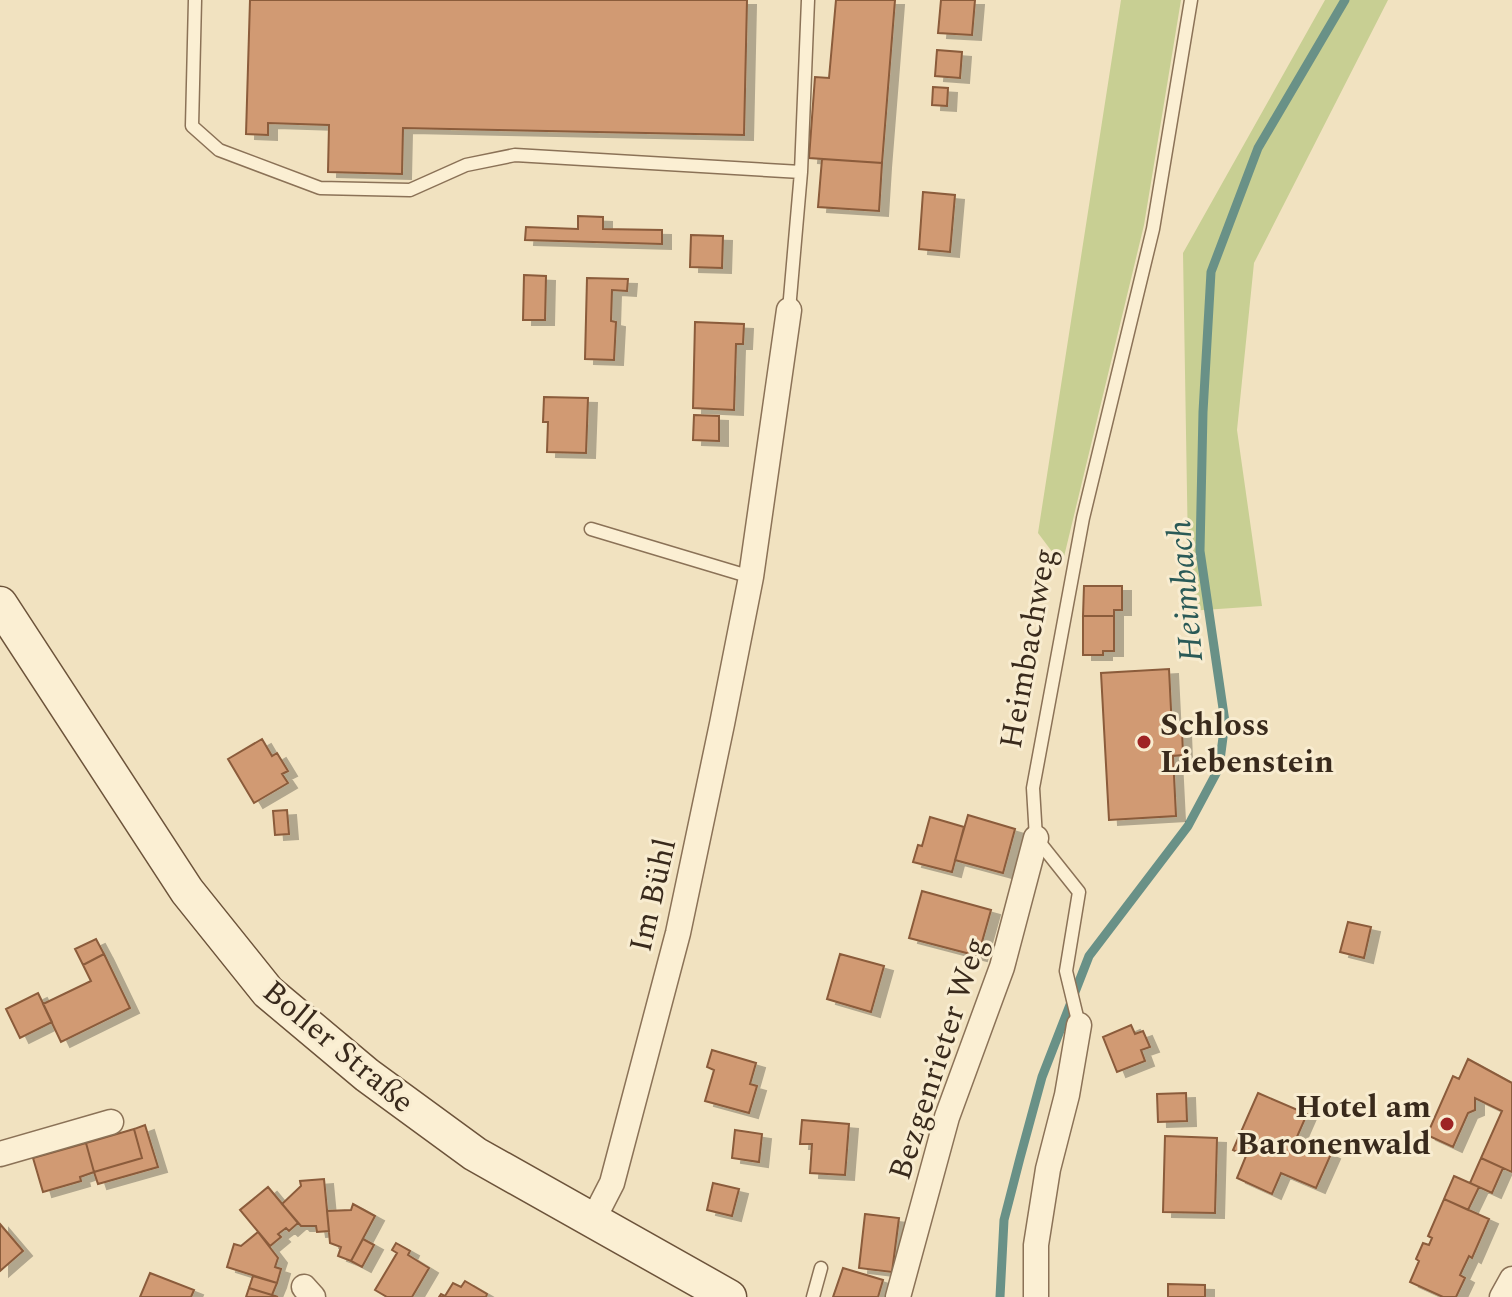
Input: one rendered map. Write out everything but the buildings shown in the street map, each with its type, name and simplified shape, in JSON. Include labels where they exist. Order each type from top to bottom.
[{"type":"main road","name":"Boller Straße","points":[[0,604],[187,891],[268,992],[367,1075],[475,1154],[729,1297]]},
{"type":"street","name":"Im Bühl","points":[[593,1220],[612,1183],[678,933],[751,577],[789,310]]},
{"type":"street","name":"Bezgenrieter Weg","points":[[898,1297],[947,1117],[1002,967],[1036,838]]},
{"type":"street","points":[[1036,1297],[1036,1245],[1048,1169],[1067,1095],[1079,1025]]},
{"type":"street","points":[[0,1154],[111,1122]]},
{"type":"street","points":[[1502,1297],[1512,1279]]},
{"type":"lane","points":[[195,0],[192,126],[219,150],[320,188],[410,190],[466,165],[515,155],[801,172]]},
{"type":"lane","points":[[789,310],[801,172],[808,0]]},
{"type":"lane","name":"Heimbachweg","points":[[1036,838],[1033,788],[1061,636],[1083,518],[1153,229],[1191,0]]},
{"type":"lane","points":[[591,529],[751,577]]},
{"type":"lane","points":[[1036,838],[1079,892],[1066,971],[1079,1025]]},
{"type":"lane","points":[[813,1297],[821,1268]]},
{"type":"green space","points":[[1121,0],[1181,0],[1144,225],[1062,565],[1038,533]]},
{"type":"green space","points":[[1325,0],[1388,0],[1254,263],[1237,430],[1262,606],[1189,611],[1183,253]]},
{"type":"waterway","name":"Heimbach","points":[[1000,1297],[1004,1220],[1020,1158],[1042,1077],[1089,956],[1188,826],[1219,768],[1225,722],[1200,551],[1203,412],[1211,272],[1258,148],[1345,0]]},
{"type":"place","name":"Schloss Liebenstein","points":[[1144,742]]},
{"type":"place","name":"Hotel am Baronenwald","points":[[1447,1124]]}]
